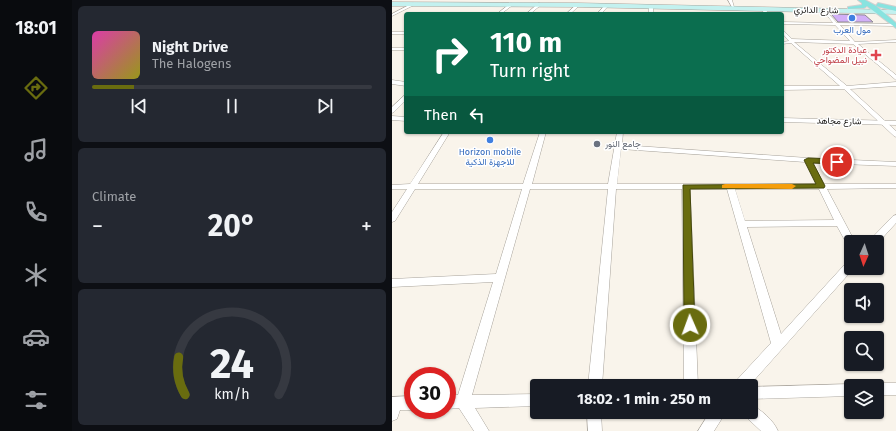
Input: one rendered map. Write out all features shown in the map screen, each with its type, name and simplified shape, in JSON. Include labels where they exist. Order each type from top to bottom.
[{"type":"main road","points":[[850,8],[864,6],[865,1],[878,9],[893,13]]},
{"type":"main road","name":"شارع الدائري","points":[[392,3],[580,2],[878,9]]},
{"type":"main road","name":"شارع الدائري","points":[[392,3],[540,4],[580,2],[607,5],[651,4],[762,9],[857,11],[878,9]]},
{"type":"main road","points":[[878,9],[893,13]]},
{"type":"main road","points":[[857,11],[893,13]]},
{"type":"main road","points":[[893,13],[896,26]]},
{"type":"street","points":[[730,0],[733,6]]},
{"type":"street","points":[[570,12],[580,2]]},
{"type":"street","points":[[392,14],[414,4]]},
{"type":"street","points":[[502,12],[512,4]]},
{"type":"street","points":[[530,12],[540,4]]},
{"type":"street","points":[[602,12],[607,5]]},
{"type":"street","points":[[762,9],[766,12]]},
{"type":"street","points":[[823,10],[854,43],[896,78]]},
{"type":"street","points":[[784,23],[896,26]]},
{"type":"street","points":[[392,32],[404,33]]},
{"type":"street","points":[[784,34],[885,122],[896,135]]},
{"type":"street","points":[[784,43],[791,41],[854,43],[896,41]]},
{"type":"street","points":[[392,49],[404,49]]},
{"type":"street","points":[[392,82],[404,84]]},
{"type":"street","points":[[784,88],[896,84]]},
{"type":"street","points":[[392,110],[404,98]]},
{"type":"street","points":[[392,118],[404,118]]},
{"type":"street","name":"شارع مجاهد","points":[[784,120],[896,123]]},
{"type":"street","points":[[392,219],[446,134]]},
{"type":"street","points":[[482,431],[463,402],[542,134]]},
{"type":"street","points":[[596,379],[612,187],[620,134]]},
{"type":"street","points":[[619,147],[808,160],[896,164]]},
{"type":"street","points":[[808,160],[846,235]]},
{"type":"street","points":[[730,186],[778,345]]},
{"type":"street","points":[[392,187],[896,186]]},
{"type":"street","points":[[686,187],[691,379]]},
{"type":"street","points":[[880,235],[896,218]]},
{"type":"street","points":[[741,224],[840,223]]},
{"type":"street","points":[[746,379],[844,273]]},
{"type":"street","points":[[392,283],[499,278]]},
{"type":"street","points":[[884,389],[896,389]]},
{"type":"street","points":[[758,393],[844,390]]},
{"type":"street","points":[[456,402],[530,400]]},
{"type":"street","points":[[393,407],[404,405]]},
{"type":"street","points":[[594,419],[595,431]]},
{"type":"street","points":[[705,431],[714,419]]},
{"type":"street","points":[[758,419],[771,431]]},
{"type":"building","name":"مول العرب","points":[[831,14],[865,15],[873,22],[838,22]]},
{"type":"slow traffic","points":[[725,186],[792,186]]},
{"type":"place","name":"مول العرب","points":[[852,18]]},
{"type":"place","name":"عيادة الدكتور نبيل المضواحي","points":[[876,55]]},
{"type":"place","name":"Horizon mobile للاجهزة الذكية","points":[[490,140]]},
{"type":"place","name":"جامع النور","points":[[597,144]]},
{"type":"route","points":[[690,325],[686,187],[821,186],[808,160],[837,162]]}]
